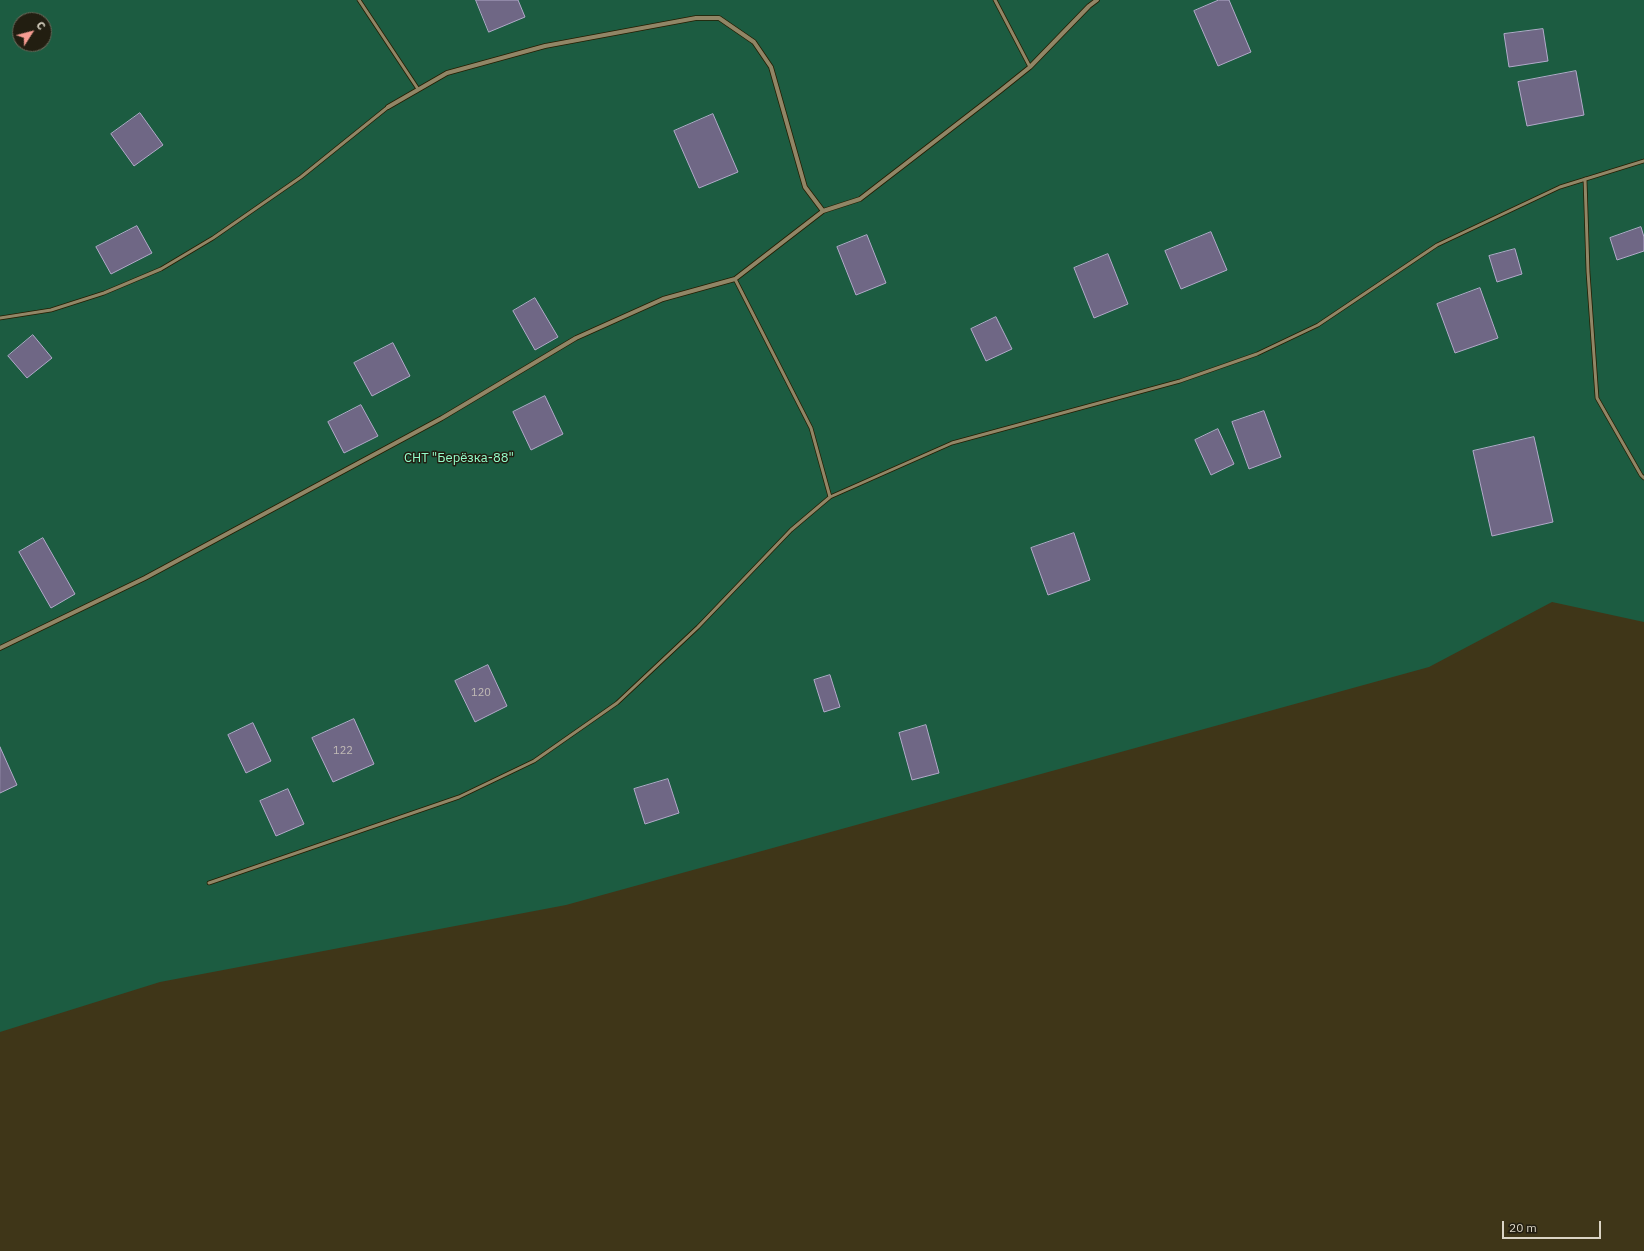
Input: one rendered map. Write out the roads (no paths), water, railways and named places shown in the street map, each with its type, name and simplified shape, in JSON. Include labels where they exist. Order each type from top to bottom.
[{"type":"street","points":[[0,648],[173,563],[442,418],[576,338],[663,299],[735,279],[823,211],[860,199],[1030,67],[1089,6],[1097,0]]},
{"type":"street","points":[[388,107],[447,74],[545,46],[696,18],[719,18],[754,42],[771,67],[805,187],[823,211]]},
{"type":"lane","points":[[359,0],[418,89]]},
{"type":"lane","points":[[995,0],[1030,67]]},
{"type":"lane","points":[[0,318],[51,310],[104,293],[161,269],[213,238],[301,176],[388,107]]},
{"type":"lane","points":[[209,883],[459,797],[534,761],[618,703],[698,627],[790,530],[830,497],[952,443],[1180,381],[1257,354],[1318,325],[1437,245],[1560,187],[1644,161]]},
{"type":"lane","points":[[1586,179],[1588,272],[1597,398],[1644,478]]},
{"type":"lane","points":[[735,279],[811,428],[830,497]]},
{"type":"park label","name":"СНТ \"Берёзка-88\"","points":[[459,458]]}]
